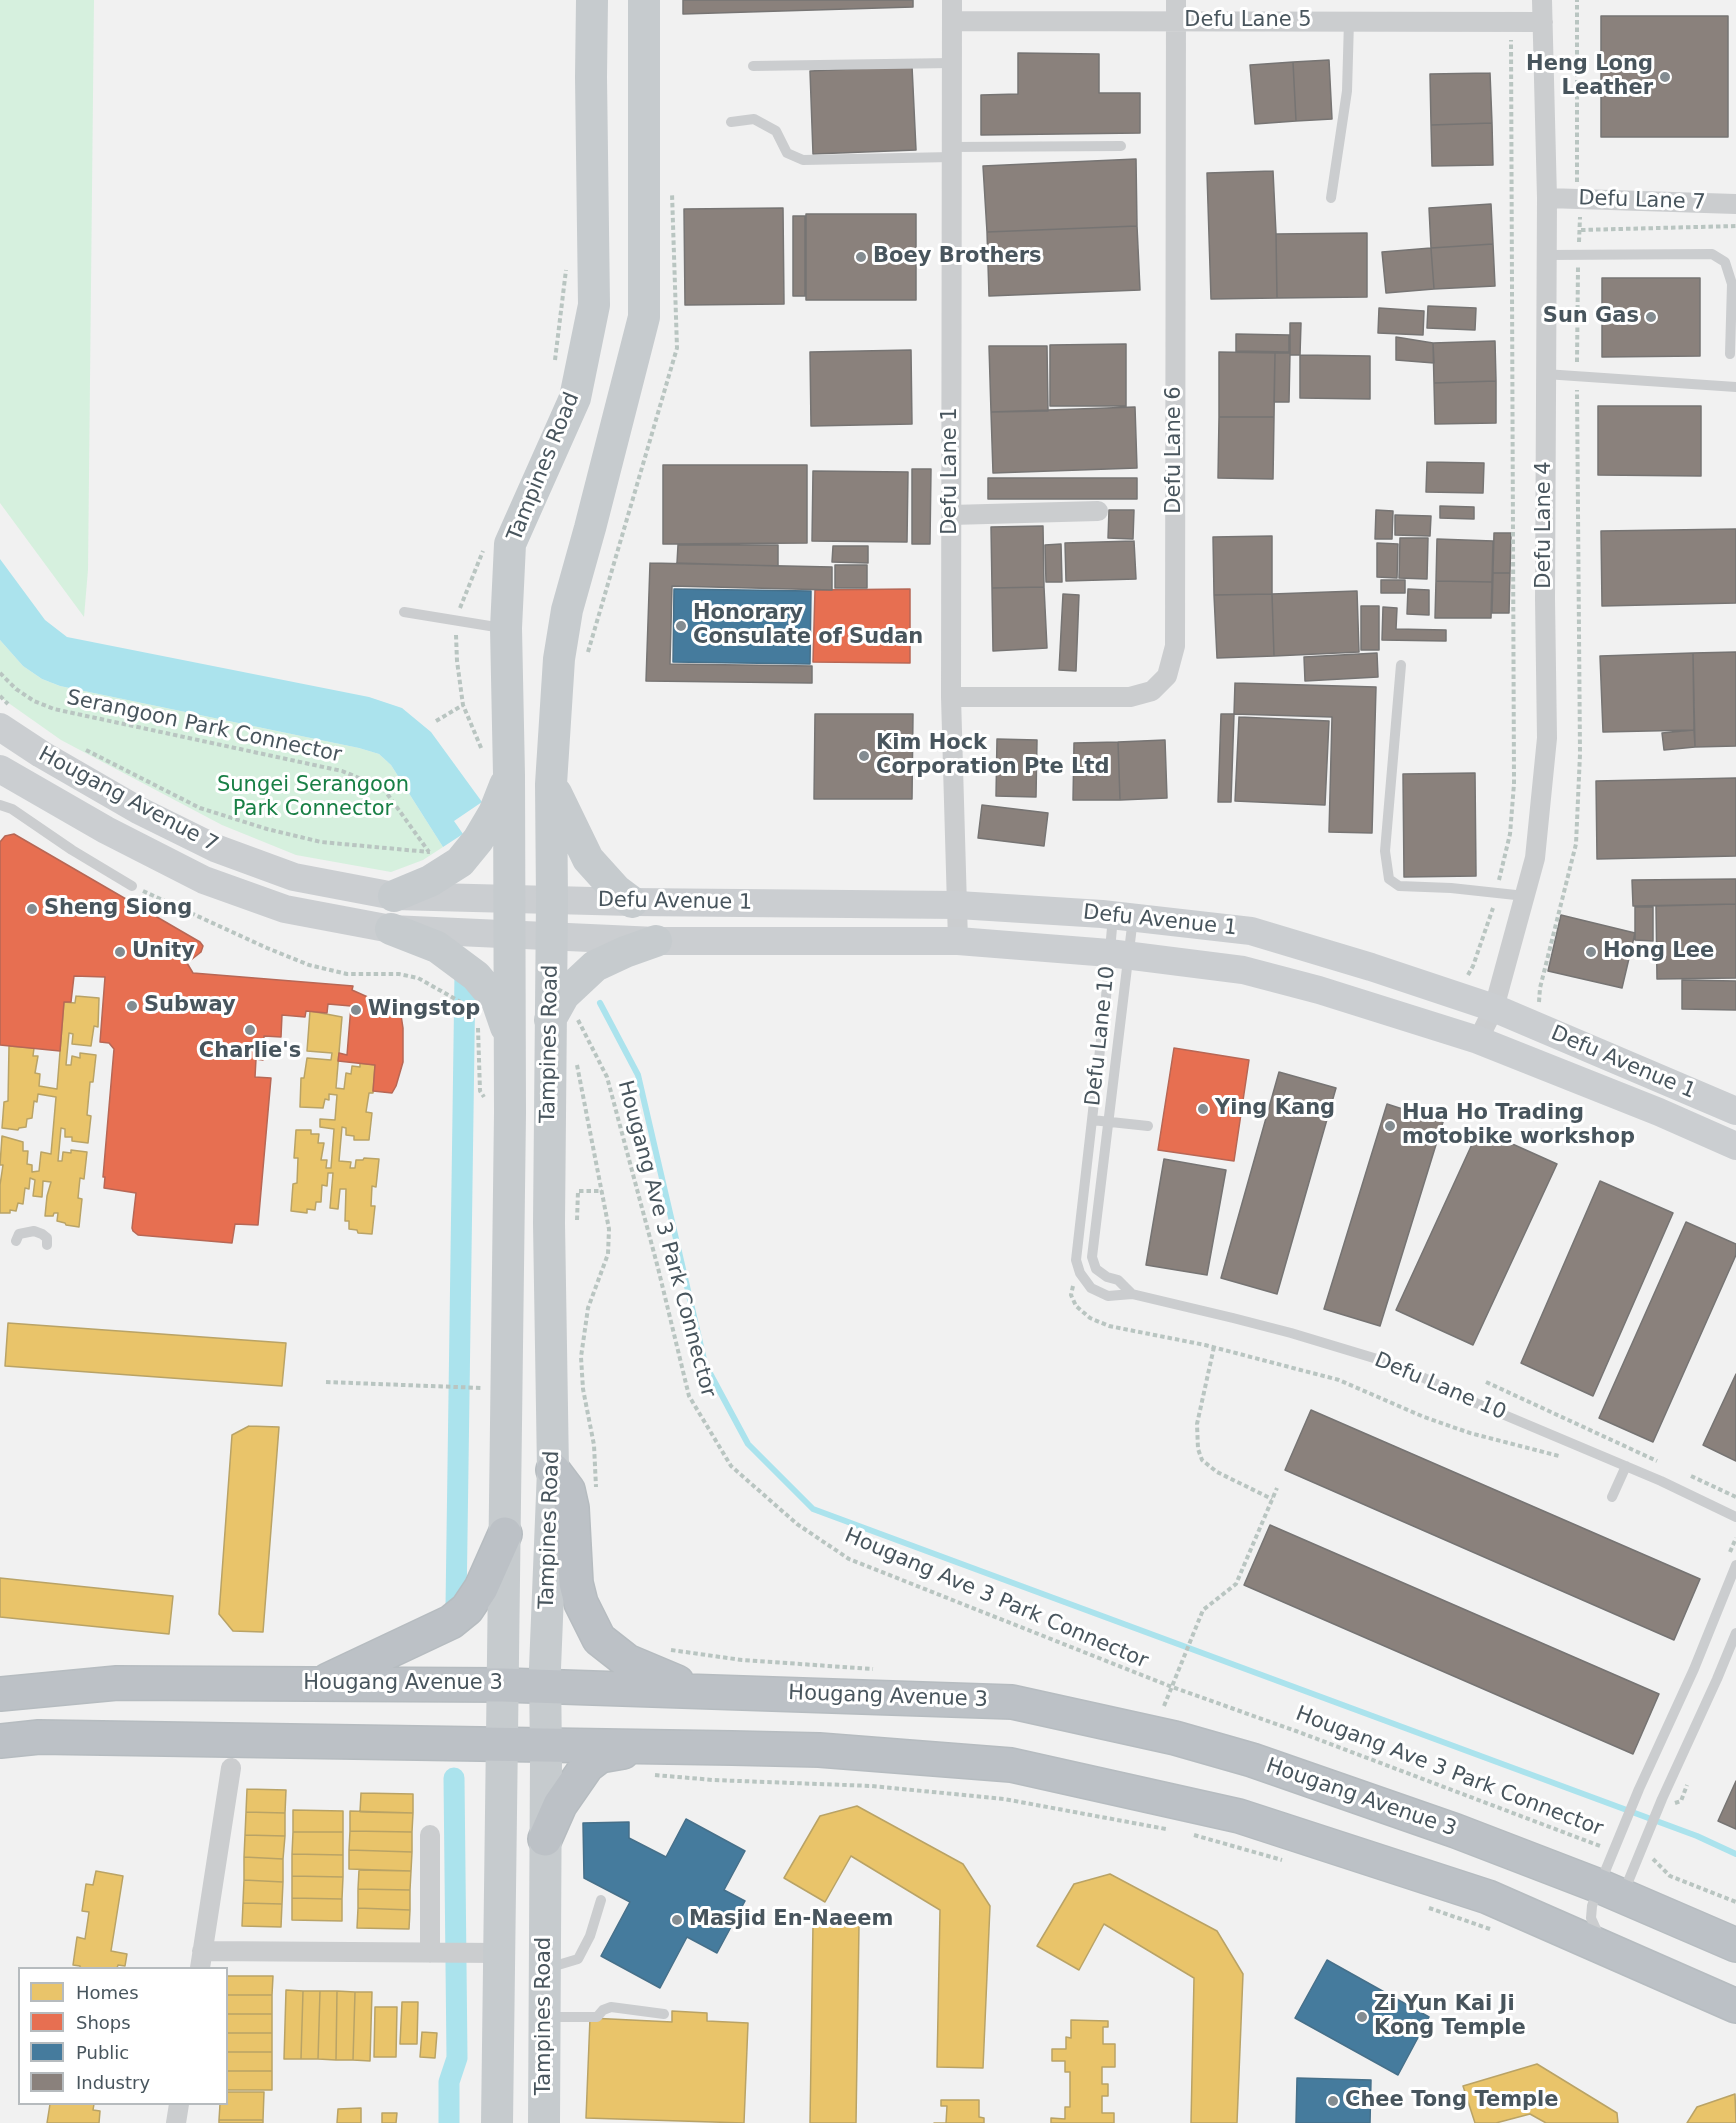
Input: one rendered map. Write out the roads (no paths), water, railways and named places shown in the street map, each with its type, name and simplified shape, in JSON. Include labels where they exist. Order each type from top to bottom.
[{"type":"highway","points":[[553,1470],[568,1490],[572,1508],[576,1583],[581,1603],[599,1639],[627,1661],[698,1690]]},
{"type":"highway","points":[[321,1684],[451,1622],[467,1609],[481,1588],[505,1534]]},
{"type":"highway","name":"Hougang Avenue 3","points":[[0,1694],[117,1683],[503,1684],[1012,1702],[1116,1724],[1219,1750],[1338,1789],[1611,1891],[1736,1946]]},
{"type":"highway","points":[[0,1741],[39,1737],[546,1745],[647,1761]]},
{"type":"highway","points":[[545,1839],[560,1805],[587,1766],[600,1756],[647,1761],[819,1750],[1011,1765],[1239,1816],[1488,1897],[1736,2006]]},
{"type":"highway","points":[[1455,1831],[1474,1849],[1484,1866],[1488,1881],[1488,1897]]},
{"type":"main road","name":"Tampines Road","points":[[497,2123],[510,1113],[509,899],[498,768],[510,544],[575,398],[594,305],[592,0]]},
{"type":"main road","name":"Tampines Road","points":[[544,2123],[545,1685],[553,1470],[549,1223],[568,1023],[552,936],[551,784],[559,660],[567,610],[644,317],[644,0]]},
{"type":"main road","name":"Hougang Avenue 7","points":[[8,719],[40,754],[107,793],[215,848],[294,877],[394,896],[509,899]]},
{"type":"main road","points":[[394,896],[430,882],[460,862],[478,840],[494,813],[498,768]]},
{"type":"main road","name":"Hougang Avenue 7","points":[[1,772],[204,880],[285,909],[391,929],[509,935]]},
{"type":"main road","points":[[551,784],[588,860],[616,890],[632,903]]},
{"type":"main road","points":[[509,899],[552,900]]},
{"type":"main road","name":"Defu Avenue 1","points":[[552,900],[632,903],[958,905],[1123,916],[1251,931],[1371,967],[1494,1008],[1736,1111]]},
{"type":"main road","points":[[391,929],[437,946],[476,976],[497,1001],[510,1040]]},
{"type":"main road","name":"Tampines Road","points":[[509,935],[552,936]]},
{"type":"main road","name":"Defu Avenue 1","points":[[552,936],[656,941],[958,941],[1118,954],[1244,970],[1319,990],[1478,1040],[1659,1112],[1736,1146]]},
{"type":"main road","points":[[568,1023],[564,995],[596,966],[656,941]]},
{"type":"street","name":"Defu Lane 1","points":[[952,0],[951,697],[958,941]]},
{"type":"street","name":"Defu Lane 6","points":[[951,697],[1130,697],[1152,691],[1167,676],[1175,646],[1176,0]]},
{"type":"street","name":"Defu Lane 4","points":[[1478,1040],[1494,1008],[1535,858],[1547,738],[1545,374],[1547,198],[1542,0]]},
{"type":"street","name":"Defu Lane 5","points":[[952,21],[1543,22]]},
{"type":"street","name":"Defu Lane 7","points":[[1547,198],[1736,204]]},
{"type":"street","points":[[951,515],[1098,512]]},
{"type":"street","points":[[231,1768],[201,1960],[500,1953]]},
{"type":"street","points":[[430,1835],[433,1953]]},
{"type":"street","points":[[176,2123],[179,2105]]},
{"type":"lane","points":[[1330,198],[1347,91],[1349,21]]},
{"type":"lane","points":[[753,66],[952,63]]},
{"type":"lane","points":[[731,122],[754,119],[776,131],[787,153],[803,160],[1122,146]]},
{"type":"lane","points":[[1546,255],[1712,254],[1725,262],[1732,284],[1730,354]]},
{"type":"lane","points":[[1545,374],[1736,387]]},
{"type":"lane","points":[[404,612],[506,628]]},
{"type":"lane","points":[[1401,665],[1385,851],[1389,879],[1399,886],[1451,888],[1525,896]]},
{"type":"lane","points":[[0,805],[12,809],[72,850],[132,886]]},
{"type":"lane","name":"Defu Lane 10","points":[[1123,916],[1118,954],[1109,1122],[1092,1257],[1096,1269],[1107,1277],[1118,1280],[1132,1294]]},
{"type":"lane","name":"Defu Lane 10","points":[[1123,916],[1118,954],[1106,997],[1076,1260],[1080,1273],[1091,1288],[1108,1296],[1132,1294],[1292,1333],[1397,1365],[1476,1403],[1626,1466],[1736,1517]]},
{"type":"lane","points":[[1092,1120],[1148,1126]]},
{"type":"lane","points":[[16,1241],[19,1234],[34,1231],[46,1238],[47,1245]]},
{"type":"lane","points":[[1612,1497],[1626,1466]]},
{"type":"lane","points":[[1611,1891],[1619,1840],[1624,1826],[1694,1669],[1736,1565]]},
{"type":"lane","points":[[1608,1948],[1595,1932],[1591,1918],[1592,1906],[1611,1891],[1642,1848],[1736,1633]]},
{"type":"lane","points":[[545,1970],[579,1959],[590,1936],[601,1900]]},
{"type":"lane","points":[[545,2017],[597,2017],[603,2010],[611,2007],[664,2014]]},
{"type":"water","points":[[0,559],[45,620],[67,637],[369,697],[402,708],[431,732],[482,802],[454,821],[463,834],[443,847],[391,765],[379,754],[60,686],[42,679],[23,666],[0,640]]},
{"type":"waterway","points":[[456,1606],[465,973]]},
{"type":"waterway","points":[[600,1003],[638,1075],[705,1364],[748,1444],[813,1509],[1697,1836],[1736,1854]]},
{"type":"waterway","points":[[449,2123],[449,2082],[457,2058],[454,1778]]},
{"type":"place","name":"Heng Long Leather","points":[[1665,77]]},
{"type":"place","name":"Boey Brothers","points":[[861,257]]},
{"type":"place","name":"Sun Gas","points":[[1651,317]]},
{"type":"place","name":"Honorary Consulate of Sudan","points":[[681,626]]},
{"type":"place","name":"Kim Hock Corporation Pte Ltd","points":[[864,756]]},
{"type":"place","name":"Sheng Siong","points":[[32,909]]},
{"type":"place","name":"Unity","points":[[120,952]]},
{"type":"place","name":"Hong Lee","points":[[1591,952]]},
{"type":"place","name":"Subway","points":[[132,1006]]},
{"type":"place","name":"Wingstop","points":[[356,1010]]},
{"type":"place","name":"Charlie's","points":[[250,1030]]},
{"type":"place","name":"Ying Kang","points":[[1203,1109]]},
{"type":"place","name":"Hua Ho Trading motobike workshop","points":[[1390,1126]]},
{"type":"place","name":"Masjid En-Naeem","points":[[677,1920]]},
{"type":"place","name":"Zi Yun Kai Ji Kong Temple","points":[[1362,2017]]},
{"type":"place","name":"Chee Tong Temple","points":[[1333,2101]]},
{"type":"park label","name":"Sungei Serangoon Park Connector","points":[[313,798]]}]
